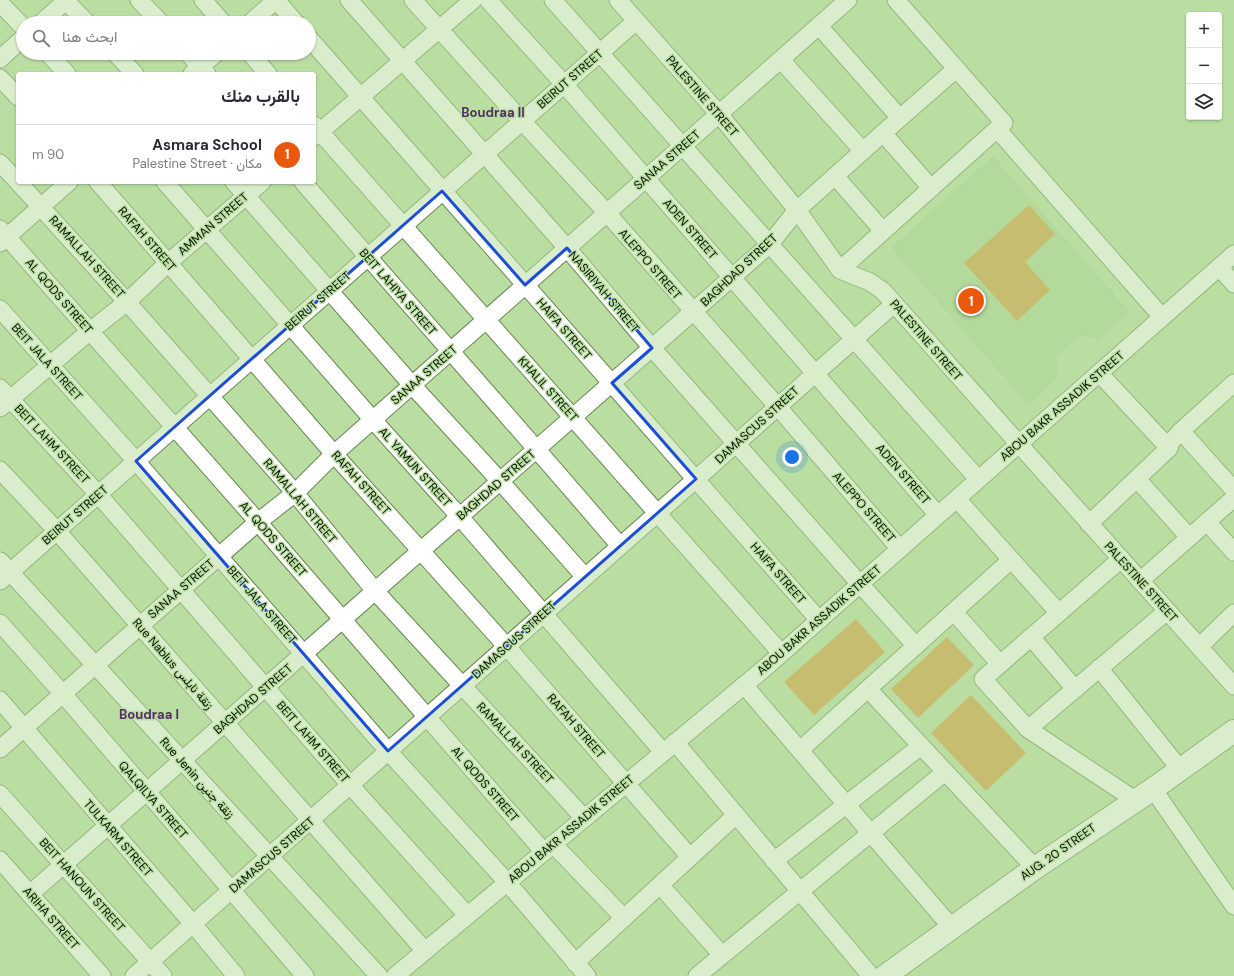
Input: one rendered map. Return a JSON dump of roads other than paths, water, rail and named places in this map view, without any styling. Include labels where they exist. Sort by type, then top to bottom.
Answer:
[{"type":"main road","name":"AUG. 20 STREET","points":[[885,976],[1035,868],[1234,731]]},
{"type":"street","points":[[48,16],[66,0],[81,16]]},
{"type":"street","points":[[139,0],[154,16]]},
{"type":"street","points":[[203,0],[217,16]]},
{"type":"street","points":[[258,16],[276,0],[290,16]]},
{"type":"street","name":"NASIRIYAH STREET","points":[[348,0],[485,154],[736,444],[916,646]]},
{"type":"street","name":"ALEPPO STREET","points":[[413,0],[607,214],[778,407],[900,549]]},
{"type":"street","points":[[316,132],[360,97],[473,0]]},
{"type":"street","name":"ADEN STREET","points":[[488,0],[564,84],[938,515]]},
{"type":"street","points":[[553,0],[978,480]]},
{"type":"street","name":"PALESTINE STREET","points":[[618,0],[719,114],[797,210],[840,270],[870,282],[883,292],[1234,686]]},
{"type":"street","name":"SANAA STREET","points":[[0,749],[258,522],[295,493],[334,454],[848,0]]},
{"type":"street","points":[[840,270],[997,130],[1004,122],[896,0]]},
{"type":"street","points":[[0,3],[16,19]]},
{"type":"street","name":"BEIRUT STREET","points":[[3,572],[57,531],[636,21]]},
{"type":"street","points":[[819,26],[900,118]]},
{"type":"street","points":[[0,59],[16,44]]},
{"type":"street","name":"HAIFA STREET","points":[[316,46],[442,192],[612,383],[819,620]]},
{"type":"street","points":[[54,60],[65,72]]},
{"type":"street","points":[[122,60],[133,72]]},
{"type":"street","points":[[192,60],[200,72],[210,60]]},
{"type":"street","points":[[256,60],[266,72]]},
{"type":"street","points":[[781,60],[863,150]]},
{"type":"street","name":"BAGHDAD STREET","points":[[30,894],[770,244],[797,210],[883,132],[956,69]]},
{"type":"street","points":[[0,78],[16,95]]},
{"type":"street","points":[[997,130],[1162,317]]},
{"type":"street","name":"KHALIL STREET","points":[[316,132],[403,226],[782,653]]},
{"type":"street","points":[[883,132],[931,188]]},
{"type":"street","name":"RAMALLAH STREET","points":[[0,163],[16,180]]},
{"type":"street","points":[[835,176],[883,231]]},
{"type":"street","name":"RAMALLAH STREET","points":[[20,184],[127,302],[295,493],[375,591],[584,818]]},
{"type":"street","points":[[2,236],[67,184]]},
{"type":"street","name":"RAFAH STREET","points":[[100,184],[334,454],[507,647],[690,857]]},
{"type":"street","name":"AL YAMUN STREET","points":[[168,184],[373,420],[460,517],[543,614],[669,747],[736,815],[871,976]]},
{"type":"street","points":[[236,184],[412,385],[500,481],[585,578]]},
{"type":"street","name":"AMMAN STREET","points":[[4,398],[49,366],[127,302],[168,263],[260,184]]},
{"type":"street","name":"BEIT LAHIYA STREET","points":[[305,184],[620,546]]},
{"type":"street","name":"AL QODS STREET","points":[[2,236],[90,331],[428,717],[548,848],[624,918]]},
{"type":"street","name":"ABOU BAKR ASSADIK STREET","points":[[394,976],[782,653],[1234,254]]},
{"type":"street","points":[[1219,267],[1234,284]]},
{"type":"street","name":"DAMASCUS STREET","points":[[134,976],[894,304]]},
{"type":"street","name":"BEIT JALA STREET","points":[[0,309],[49,366],[136,461],[388,751],[507,882],[587,976]]},
{"type":"street","points":[[1099,373],[1168,448]]},
{"type":"street","points":[[1089,524],[1137,480],[1168,448],[1171,442],[1181,431],[1234,383]]},
{"type":"street","name":"BEIT LAHM STREET","points":[[4,398],[98,494],[350,785],[467,915]]},
{"type":"street","points":[[1181,431],[1234,490]]},
{"type":"street","name":"Rue Nablus زنقة نابلس","points":[[0,470],[57,531],[425,951]]},
{"type":"street","points":[[1137,480],[1189,537]]},
{"type":"street","points":[[1140,581],[1234,498]]},
{"type":"street","points":[[957,499],[1059,613]]},
{"type":"street","points":[[1207,522],[1234,552]]},
{"type":"street","points":[[1120,559],[983,679],[1028,729],[1144,794],[1234,906]]},
{"type":"street","points":[[800,750],[1011,560]]},
{"type":"street","name":"Rue Jenin زنقة جنين","points":[[3,572],[95,665],[379,976]]},
{"type":"street","points":[[1028,729],[1167,611]]},
{"type":"street","points":[[954,612],[1000,664]]},
{"type":"street","points":[[1199,647],[1234,613]]},
{"type":"street","name":"QALQILYA STREET","points":[[0,624],[63,694],[306,976]]},
{"type":"street","points":[[1031,637],[1075,689]]},
{"type":"street","points":[[1099,668],[1180,769]]},
{"type":"street","points":[[744,685],[952,928]]},
{"type":"street","points":[[868,689],[1035,868]]},
{"type":"street","name":"TULKARM STREET","points":[[0,700],[236,976]]},
{"type":"street","points":[[774,861],[921,746]]},
{"type":"street","points":[[697,976],[945,772]]},
{"type":"street","name":"BEIT HANOUN STREET","points":[[0,794],[164,976]]},
{"type":"street","points":[[575,963],[736,815]]},
{"type":"street","name":"ARIHA STREET","points":[[0,860],[102,976]]},
{"type":"street","points":[[660,885],[722,955]]},
{"type":"place","name":"Asmara School","points":[[971,301]]},
{"type":"district","name":"Boudraa II","points":[[493,112]]},
{"type":"district","name":"Boudraa I","points":[[149,714]]}]
